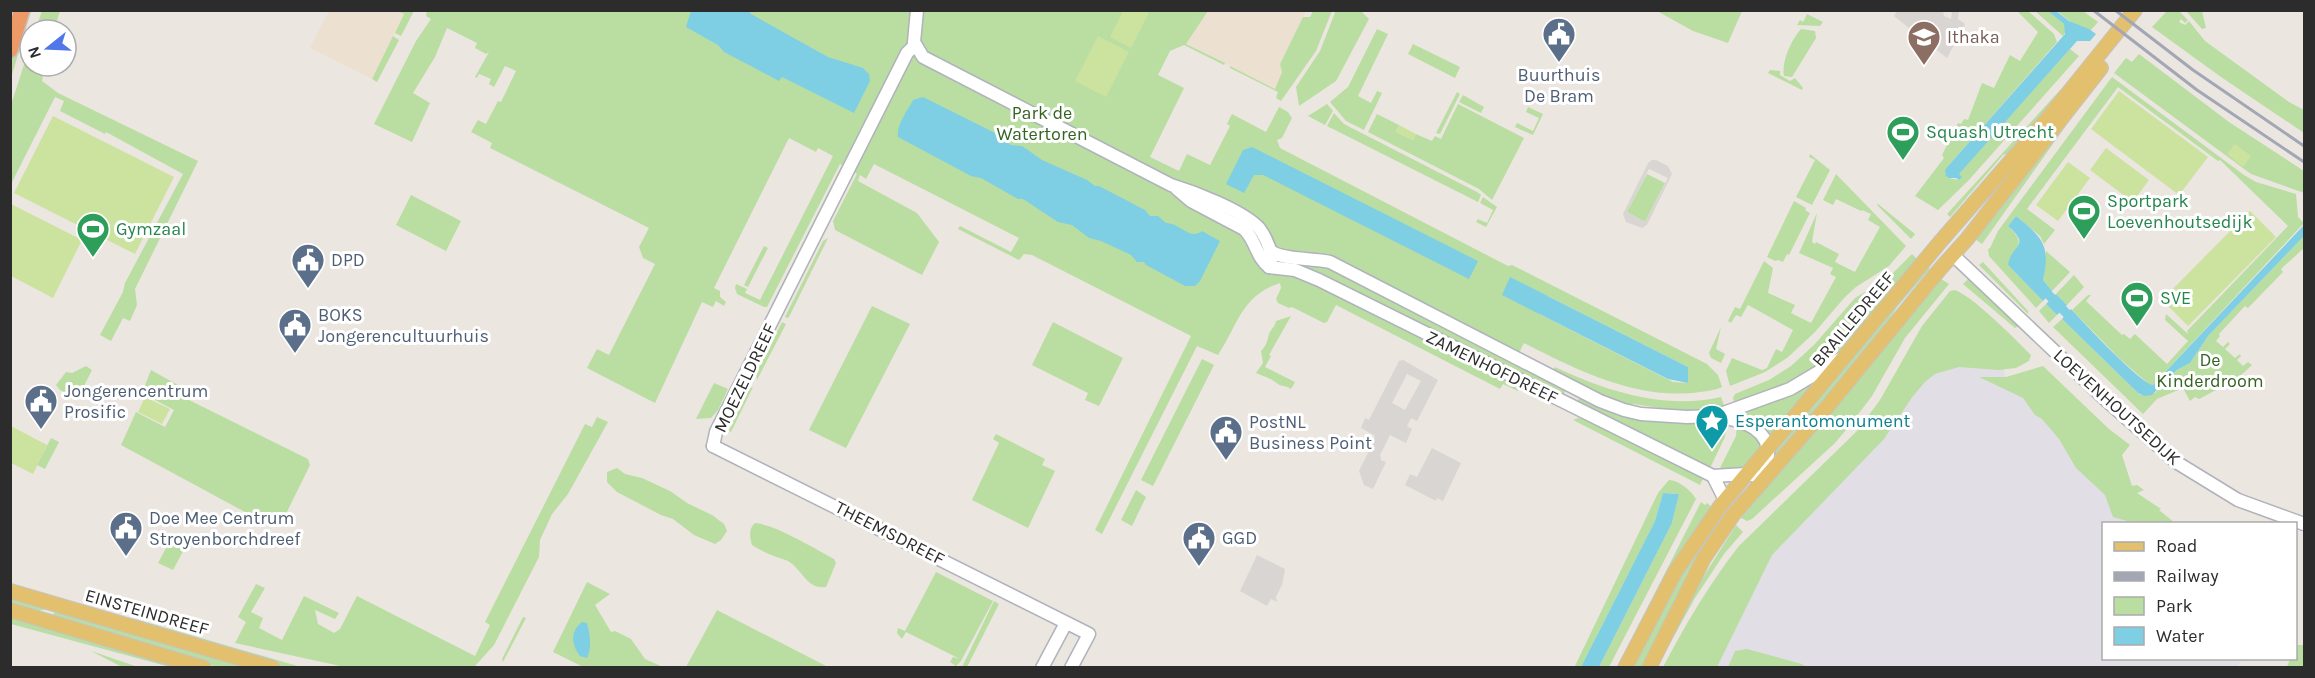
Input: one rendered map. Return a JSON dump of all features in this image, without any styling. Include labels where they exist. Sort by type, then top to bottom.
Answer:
[{"type":"highway","points":[[10,50],[22,10]]},
{"type":"main road","name":"BRAILLEDREEF","points":[[1625,668],[1675,572],[1725,500],[1940,242],[2048,118],[2135,10]]},
{"type":"main road","name":"BRAILLEDREEF","points":[[1649,668],[1704,558],[1733,514],[1827,407],[1953,255],[2144,10]]},
{"type":"main road","points":[[1940,242],[1953,255]]},
{"type":"main road","name":"EINSTEINDREEF","points":[[10,591],[273,668]]},
{"type":"main road","name":"EINSTEINDREEF","points":[[10,610],[204,668]]},
{"type":"street","points":[[917,10],[917,50],[1171,185],[1191,201],[1244,229],[1250,234],[1262,261],[1269,267],[1272,262],[1270,251],[1259,229],[1245,218],[1195,192],[1171,185]]},
{"type":"street","name":"MOEZELDREEF","points":[[714,446],[717,432],[872,121],[907,53],[917,50]]},
{"type":"street","name":"ZAMENHOFDREEF","points":[[1270,251],[1281,257],[1308,257],[1330,262],[1577,390],[1624,411],[1687,417],[1715,416],[1751,425],[1763,438],[1768,448]]},
{"type":"street","name":"LOEVENHOUTSEDIJK","points":[[1953,255],[2108,402],[2176,462],[2238,500],[2304,524]]},
{"type":"street","name":"ZAMENHOFDREEF","points":[[1269,267],[1295,270],[1319,280],[1713,476],[1746,474],[1765,477]]},
{"type":"street","name":"ZAMENHOFDREEF","points":[[1715,416],[1790,389],[1850,352]]},
{"type":"street","name":"THEEMSDREEF","points":[[714,446],[1066,623]]},
{"type":"street","points":[[1765,477],[1768,448]]},
{"type":"street","points":[[1713,476],[1725,500]]},
{"type":"street","points":[[1042,668],[1066,623],[1089,634],[1071,668]]},
{"type":"shaded area","points":[[329,11],[397,11],[404,14],[372,79],[310,48]]},
{"type":"shaded area","points":[[1208,11],[1306,11],[1280,64],[1282,72],[1275,89],[1186,44]]},
{"type":"shaded area","points":[[1897,11],[1943,11],[1944,16],[1951,19],[1952,11],[1959,11],[1958,19],[1965,24],[1947,58],[1894,16]]},
{"type":"shaded area","points":[[1656,160],[1668,166],[1672,174],[1647,225],[1642,228],[1626,222],[1623,214],[1648,163]],"holes":[[[1649,169],[1668,178],[1645,222],[1627,212]]]},
{"type":"shaded area","points":[[1944,346],[2004,366],[2005,377],[2018,379],[2140,505],[2173,522],[2102,522],[2102,660],[2241,660],[2238,668],[1688,668],[1739,562]]},
{"type":"shaded area","points":[[1403,360],[1438,380],[1417,421],[1411,418],[1407,426],[1412,429],[1406,443],[1390,435],[1380,455],[1381,460],[1386,462],[1373,489],[1364,485],[1359,471],[1375,436],[1361,428],[1365,418],[1369,420],[1399,361]],"holes":[[[1407,374],[1421,381],[1405,410],[1392,403]]]},
{"type":"shaded area","points":[[1432,448],[1461,463],[1443,501],[1437,498],[1436,501],[1405,485],[1410,474],[1417,477]]},
{"type":"shaded area","points":[[1257,555],[1285,569],[1282,585],[1276,597],[1277,602],[1271,599],[1267,606],[1240,591]]},
{"type":"green space","points":[[1336,10],[1361,11],[1369,19],[1336,81],[1299,106],[1296,87],[1320,51]]},
{"type":"green space","points":[[25,11],[31,11],[29,18],[23,18]]},
{"type":"green space","points":[[42,11],[60,11],[58,18],[39,18]]},
{"type":"green space","points":[[397,11],[414,11],[401,36],[395,33],[404,14]]},
{"type":"green space","name":"Park de Watertoren","points":[[427,11],[1208,11],[1186,44],[1225,63],[1224,65],[1184,45],[1170,51],[1158,75],[1184,88],[1150,157],[1179,171],[1187,154],[1210,165],[1230,126],[1227,124],[1232,114],[1266,132],[1279,107],[1288,112],[1292,118],[1282,138],[1277,140],[1280,148],[1508,266],[1512,265],[1707,364],[1718,375],[1722,387],[1715,390],[1677,394],[1631,388],[1587,373],[1524,343],[1515,361],[1563,386],[1564,396],[1509,373],[1505,380],[1519,388],[1518,391],[1503,384],[1500,389],[1336,305],[1327,322],[1324,323],[1292,307],[1278,303],[1276,299],[1281,288],[1280,283],[1267,289],[1249,304],[1218,355],[1197,346],[1102,534],[1095,530],[1191,336],[1032,255],[1024,254],[1019,260],[958,229],[960,226],[1011,252],[1019,238],[874,164],[866,179],[860,175],[858,181],[917,213],[939,242],[922,275],[835,230],[833,221],[857,174],[854,172],[773,307],[771,306],[842,165],[840,164],[767,307],[737,294],[736,284],[747,289],[745,293],[760,300],[833,156],[818,148],[816,152],[789,138],[714,288],[720,291],[720,297],[726,302],[724,306],[716,301],[713,307],[702,302],[655,403],[587,368],[597,349],[609,355],[655,264],[643,258],[639,247],[649,228],[490,148],[492,143],[471,132],[478,120],[486,124],[498,101],[501,102],[516,71],[505,66],[494,87],[489,84],[491,79],[479,74],[477,78],[475,77],[489,52],[486,54],[475,48],[477,43],[447,28],[435,57],[413,93],[430,103],[412,142],[374,124],[416,41],[431,19],[426,16]],"holes":[[[1548,296],[1688,367],[1688,383],[1673,382],[1539,314]]]},
{"type":"green space","points":[[1123,11],[1149,13],[1131,48],[1110,37]]},
{"type":"green space","points":[[1313,11],[1332,11],[1316,51],[1281,101],[1276,98],[1278,92],[1230,68],[1230,66],[1275,89],[1282,72],[1280,64],[1303,17],[1310,17]]},
{"type":"green space","points":[[1657,11],[1742,11],[1728,43],[1693,31]]},
{"type":"green space","points":[[2017,11],[2028,11],[2054,34],[2057,42],[1949,165],[1949,178],[1959,180],[1958,174],[2070,49],[2079,56],[1968,181],[1938,210],[1915,196],[1944,158],[1942,155],[1958,123],[1961,124],[1964,119],[1968,120],[1982,83],[1994,88],[2010,55],[2020,61],[2038,32]]},
{"type":"green space","points":[[2035,11],[2048,11],[2064,24],[2066,31],[2063,36]]},
{"type":"green space","points":[[2057,11],[2083,11],[2098,22],[2091,30],[2075,25]]},
{"type":"green space","points":[[2167,11],[2179,11],[2188,20],[2185,23],[2181,19],[2179,22],[2185,25],[2189,21],[2205,41],[2289,102],[2304,110],[2304,133],[2152,27]]},
{"type":"green space","points":[[2186,11],[2202,11],[2206,28],[2202,29]]},
{"type":"green space","points":[[1807,14],[1823,22],[1820,26],[1797,25],[1800,20],[1803,22]]},
{"type":"green space","points":[[1377,29],[1388,34],[1358,96],[1371,103],[1377,91],[1382,93],[1364,130],[1346,121],[1330,102],[1348,87]]},
{"type":"green space","points":[[1801,29],[1815,31],[1816,38],[1792,77],[1784,76],[1783,70],[1788,51]]},
{"type":"green space","points":[[18,36],[18,55],[11,78],[11,60]]},
{"type":"green space","points":[[393,36],[399,40],[377,82],[372,79]]},
{"type":"green space","points":[[1098,36],[1129,52],[1106,97],[1075,81]]},
{"type":"green space","points":[[1413,44],[1460,67],[1455,78],[1408,54]]},
{"type":"green space","points":[[2139,54],[2229,122],[2304,171],[2304,193],[2251,174],[2114,73],[2126,58],[2132,62]]},
{"type":"green space","points":[[1770,70],[1780,71],[1780,75],[1790,81],[1795,78],[1803,88],[1802,90],[1768,73]]},
{"type":"green space","points":[[2112,77],[2244,175],[2256,182],[2296,194],[2298,217],[2304,223],[2153,385],[2150,385],[2120,359],[2072,310],[2088,295],[2091,295],[2086,301],[2122,335],[2130,339],[2135,334],[2167,364],[2188,341],[2165,320],[2166,314],[2188,334],[2187,331],[2288,226],[2220,160],[2218,161],[2118,87],[2027,209],[2055,230],[2044,244],[2040,236],[2016,216],[2008,226],[2019,241],[2008,265],[2043,301],[2036,308],[1989,256],[1988,249],[1998,231]]},
{"type":"green space","points":[[20,78],[43,78],[42,81],[58,93],[198,161],[135,289],[137,305],[130,321],[123,318],[111,341],[100,335],[183,174],[106,132],[105,134],[60,111],[64,101],[55,97],[11,184],[11,105]]},
{"type":"green space","points":[[2060,90],[2063,92],[2009,153],[2003,155],[1950,217],[1947,214]]},
{"type":"green space","points":[[2119,91],[2208,157],[2179,195],[2091,129]]},
{"type":"green space","points":[[1457,92],[1460,94],[1440,134],[1436,133]]},
{"type":"green space","points":[[1463,95],[1484,107],[1481,113],[1459,102]]},
{"type":"green space","points":[[1327,104],[1333,111],[1325,125],[1308,116]]},
{"type":"green space","points":[[1458,104],[1524,138],[1492,200],[1479,189],[1368,132],[1377,114],[1399,125],[1396,132],[1413,140],[1416,134],[1432,141],[1435,136],[1441,139]]},
{"type":"green space","points":[[2078,105],[2080,106],[1982,244],[1975,239]]},
{"type":"green space","points":[[1528,107],[1543,114],[1533,135],[1515,127],[1517,123],[1533,131],[1539,118],[1526,112]]},
{"type":"green space","points":[[1334,113],[1344,124],[1477,192],[1481,195],[1478,202],[1327,126]]},
{"type":"green space","points":[[53,116],[174,177],[135,254],[14,193]]},
{"type":"green space","points":[[1399,125],[1416,134],[1413,140],[1396,132]]},
{"type":"green space","points":[[2235,144],[2251,156],[2243,167],[2227,154]]},
{"type":"green space","points":[[2106,148],[2149,180],[2133,202],[2090,170]]},
{"type":"green space","points":[[1810,154],[1830,170],[1812,205],[1796,197],[1815,160],[1809,157]]},
{"type":"green space","points":[[2068,162],[2090,178],[2058,221],[2036,205]]},
{"type":"green space","points":[[1647,174],[1665,183],[1645,222],[1627,212]]},
{"type":"green space","points":[[1836,174],[1906,246],[1889,266],[1856,287],[1845,297],[1814,333],[1787,358],[1765,372],[1730,386],[1726,371],[1732,358],[1762,370],[1767,368],[1776,349],[1782,352],[1793,330],[1748,305],[1741,317],[1736,315],[1731,323],[1728,321],[1735,307],[1740,309],[1764,261],[1773,268],[1768,293],[1795,305],[1791,313],[1811,323],[1836,277],[1830,274],[1833,268],[1799,253],[1817,213],[1812,242],[1839,254],[1835,262],[1855,272],[1880,227],[1868,220],[1871,214],[1836,199],[1833,205],[1823,200]]},
{"type":"green space","points":[[411,195],[461,221],[446,251],[396,225]]},
{"type":"green space","points":[[1483,197],[1497,207],[1486,227],[1476,222],[1478,219],[1487,223],[1493,210],[1480,203]]},
{"type":"green space","points":[[1794,201],[1810,213],[1789,255],[1787,254],[1783,262],[1775,261],[1767,257]]},
{"type":"green space","points":[[11,204],[82,240],[53,298],[11,276]]},
{"type":"green space","points":[[1877,205],[1915,234],[1911,239]]},
{"type":"green space","points":[[2250,211],[2276,237],[2188,326],[2162,300]]},
{"type":"green space","name":"De Kinderdroom","points":[[2304,236],[2304,248],[2281,269],[2283,272],[2248,308],[2245,306],[2219,334],[2216,341],[2223,347],[2228,342],[2230,344],[2225,349],[2235,358],[2240,354],[2237,360],[2243,366],[2248,362],[2252,365],[2237,379],[2199,399],[2195,397],[2190,401],[2183,388],[2157,399],[2143,414],[2053,327],[2062,319],[2140,395],[2155,393],[2177,370],[2190,363],[2208,336]]},
{"type":"green space","points":[[828,238],[789,317],[785,317],[823,241]]},
{"type":"green space","points":[[764,246],[768,248],[748,287],[744,285]]},
{"type":"green space","points":[[2046,251],[2070,272],[2052,291],[2043,280]]},
{"type":"green space","points":[[1912,254],[1919,261],[1866,325],[1836,355],[1803,378],[1735,405],[1733,398],[1735,394],[1769,380],[1791,366],[1814,345],[1855,298],[1887,279]]},
{"type":"green space","points":[[1983,262],[2028,311],[2028,314],[1979,265]]},
{"type":"green space","points":[[1928,267],[1930,269],[1898,306],[1873,343],[1770,465],[1771,454]]},
{"type":"green space","points":[[2074,275],[2084,287],[2067,305],[2056,294]]},
{"type":"green space","points":[[1941,279],[1949,284],[1905,338],[1872,396],[1835,443],[1752,519],[1747,521],[1741,518]]},
{"type":"green space","points":[[1968,279],[2019,326],[2015,328],[1963,284]]},
{"type":"green space","points":[[1955,290],[1973,301],[2005,329],[2031,355],[2029,361],[2016,368],[1999,370],[1959,367],[1935,374],[1925,382],[1884,439],[1772,555],[1717,667],[1663,667],[1698,605],[1739,546],[1857,431],[1880,400],[1922,326],[1950,291]]},
{"type":"green space","points":[[2046,304],[2057,315],[2049,323],[2039,311]]},
{"type":"green space","points":[[872,306],[910,324],[846,448],[809,430]]},
{"type":"green space","points":[[1291,316],[1269,355],[1271,356],[1265,367],[1295,382],[1291,389],[1256,373],[1263,363],[1261,351],[1276,321]]},
{"type":"green space","points":[[782,322],[786,324],[757,380],[756,373]]},
{"type":"green space","points":[[1053,322],[1123,358],[1099,406],[1085,400],[1088,393],[1032,365]]},
{"type":"green space","points":[[1721,327],[1716,349],[1725,354],[1721,363],[1711,358],[1709,353]]},
{"type":"green space","points":[[1202,359],[1214,365],[1153,486],[1141,480]]},
{"type":"green space","points":[[86,366],[92,370],[80,394],[73,390],[69,395],[56,385],[66,372],[72,373]]},
{"type":"green space","points":[[2043,366],[2109,429],[2130,445],[2122,455],[2132,486],[2137,485],[2144,490],[2137,493],[2161,509],[2159,510],[2174,522],[2130,522],[2113,517],[2105,495],[2076,468],[2059,439],[2042,419],[2035,415],[2023,398],[1979,377],[2006,377]]},
{"type":"green space","points":[[1555,367],[1594,384],[1657,400],[1700,400],[1721,397],[1725,408],[1678,411],[1634,404],[1617,404],[1553,370]]},
{"type":"green space","points":[[151,370],[185,389],[183,397],[308,459],[310,465],[281,524],[245,512],[121,445],[136,412],[165,427],[174,410],[142,393]]},
{"type":"green space","points":[[1815,380],[1816,383],[1768,439],[1737,417],[1736,412]]},
{"type":"green space","points":[[714,383],[728,389],[718,410],[711,418],[696,419]]},
{"type":"green space","points":[[753,387],[731,432],[729,431],[748,389]]},
{"type":"green space","points":[[145,397],[170,409],[162,424],[138,412]]},
{"type":"green space","points":[[1582,397],[1640,418],[1657,421],[1727,422],[1725,437],[1710,468],[1574,406],[1576,401]]},
{"type":"green space","points":[[597,417],[608,422],[568,494],[552,514],[540,540],[539,557],[494,645],[474,667],[345,667],[235,643],[246,622],[238,617],[256,584],[265,588],[251,612],[263,618],[259,628],[282,640],[304,596],[339,613],[335,619],[315,610],[318,624],[334,633],[340,629],[357,596],[475,656],[490,625],[485,622],[585,424],[592,427]]},
{"type":"green space","points":[[1578,418],[1588,420],[1704,477],[1700,485],[1573,420]]},
{"type":"green space","points":[[1737,425],[1755,435],[1761,447],[1741,471],[1719,470],[1736,436]]},
{"type":"green space","points":[[11,426],[47,445],[33,474],[11,463]]},
{"type":"green space","points":[[996,434],[1045,459],[1042,465],[1055,471],[1028,528],[972,500],[999,443],[993,439]]},
{"type":"green space","points":[[51,438],[59,442],[45,469],[37,465]]},
{"type":"green space","points":[[617,468],[625,474],[642,478],[670,491],[687,503],[712,515],[724,524],[727,531],[715,544],[694,535],[673,519],[617,492],[607,482],[607,472]]},
{"type":"green space","points":[[1669,480],[1684,486],[1696,499],[1609,667],[1599,667],[1672,523],[1679,494],[1663,493],[1655,521],[1581,667],[1574,668],[1658,493]]},
{"type":"green space","points":[[1136,490],[1146,497],[1132,526],[1121,520]]},
{"type":"green space","points":[[1701,502],[1713,508],[1620,667],[1617,668]]},
{"type":"green space","points":[[1721,514],[1724,516],[1686,576],[1679,597],[1643,667],[1632,668],[1677,580]]},
{"type":"green space","points":[[755,523],[784,532],[834,559],[836,563],[826,587],[814,585],[788,561],[752,545],[750,531]]},
{"type":"green space","points":[[1736,525],[1743,532],[1724,554],[1695,598],[1657,667],[1654,668],[1695,590]]},
{"type":"green space","points":[[174,533],[189,540],[173,570],[158,563]]},
{"type":"green space","points":[[936,572],[993,601],[961,661],[956,666],[950,662],[953,657],[960,659],[906,632],[902,639],[897,633],[898,628],[905,631]]},
{"type":"green space","points":[[587,582],[610,594],[595,605],[611,632],[615,631],[631,639],[645,659],[663,667],[583,667],[553,652]]},
{"type":"green space","points":[[10,598],[47,609],[38,611],[11,603]]},
{"type":"green space","points":[[994,601],[999,604],[967,667],[962,667]]},
{"type":"green space","points":[[717,610],[828,667],[686,667]]},
{"type":"green space","points":[[56,611],[252,667],[218,667],[49,619]]},
{"type":"green space","points":[[523,617],[526,618],[503,662],[502,659]]},
{"type":"green space","points":[[10,618],[185,667],[170,667],[11,624]]},
{"type":"green space","points":[[132,618],[301,667],[284,667],[158,631]]},
{"type":"green space","points":[[2297,645],[2304,645],[2304,667],[2287,667],[2290,660],[2297,660]]},
{"type":"green space","points":[[1747,649],[1806,667],[1728,667],[1735,651]]},
{"type":"green space","points":[[91,651],[138,667],[122,667]]},
{"type":"water","points":[[691,11],[749,11],[828,57],[863,68],[869,74],[870,81],[854,113],[782,77],[779,81],[724,52],[718,45],[686,27]]},
{"type":"water","points":[[2048,11],[2056,11],[2069,21],[2096,34],[2090,41],[2077,41],[1959,174],[1962,177],[1959,180],[1949,178],[1945,170],[1949,165],[2065,34],[2064,24]]},
{"type":"water","points":[[923,97],[999,135],[1011,145],[1022,146],[1042,160],[1145,210],[1150,216],[1158,216],[1166,223],[1189,233],[1197,234],[1202,231],[1220,241],[1200,281],[1195,286],[1185,286],[1144,262],[1137,262],[1131,255],[1089,238],[1072,225],[1058,222],[1023,199],[1018,199],[981,178],[971,176],[898,137],[901,123],[913,100]]},
{"type":"water","points":[[1252,147],[1478,261],[1469,279],[1263,175],[1254,175],[1244,193],[1226,184],[1243,150]]},
{"type":"water","points":[[2016,216],[2038,236],[2045,250],[2043,280],[2052,291],[2043,301],[2008,265],[2019,242],[2019,238],[2008,226]]},
{"type":"water","points":[[2304,225],[2304,236],[2208,336],[2190,363],[2177,370],[2152,395],[2144,396],[2138,393],[2062,319],[2071,309],[2125,364],[2153,385]]},
{"type":"water","points":[[1510,277],[1688,367],[1688,383],[1668,379],[1502,295]]},
{"type":"water","points":[[2056,294],[2067,305],[2057,315],[2046,304]]},
{"type":"water","points":[[1663,493],[1679,494],[1672,523],[1599,667],[1581,667],[1655,521]]},
{"type":"water","points":[[582,622],[587,623],[590,636],[590,650],[587,658],[580,656],[573,638],[575,629]]},
{"type":"waterway","points":[[2041,287],[2075,322]]},
{"type":"railway","points":[[2093,10],[2197,90],[2304,162]]},
{"type":"railway","points":[[2115,10],[2193,70],[2304,146]]},
{"type":"place","name":"Buurthuis De Bram","points":[[1559,63]]},
{"type":"place","name":"Ithaka","points":[[1924,66]]},
{"type":"place","name":"Squash Utrecht","points":[[1903,161]]},
{"type":"place","name":"Sportpark Loevenhoutsedijk","points":[[2084,240]]},
{"type":"place","name":"Gymzaal","points":[[93,258]]},
{"type":"place","name":"DPD","points":[[308,289]]},
{"type":"place","name":"SVE","points":[[2137,327]]},
{"type":"place","name":"BOKS Jongerencultuurhuis","points":[[295,354]]},
{"type":"place","name":"Jongerencentrum Prosific","points":[[41,430]]},
{"type":"place","name":"Esperantomonument","points":[[1712,450]]},
{"type":"place","name":"PostNL Business Point","points":[[1226,461]]},
{"type":"place","name":"Doe Mee Centrum Stroyenborchdreef","points":[[126,557]]},
{"type":"place","name":"GGD","points":[[1199,567]]}]
